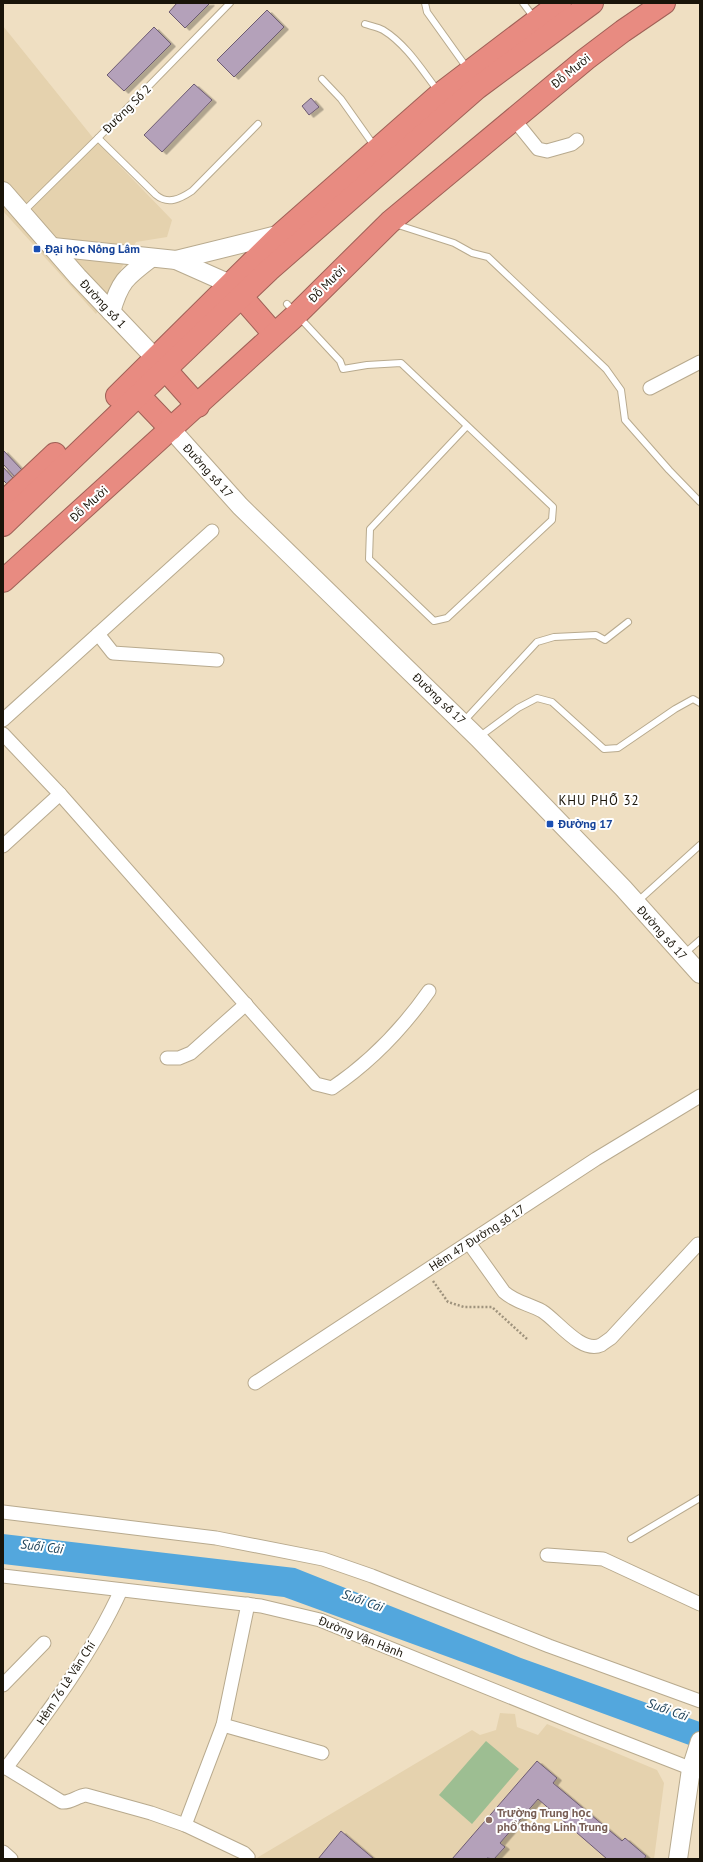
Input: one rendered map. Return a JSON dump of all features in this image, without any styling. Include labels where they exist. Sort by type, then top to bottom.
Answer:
[{"type":"highway","points":[[236,291],[281,234],[440,94],[560,3]]},
{"type":"highway","points":[[3,525],[134,390],[156,359],[236,291],[275,265],[477,88],[592,3]]},
{"type":"highway","name":"Đỗ Mười","points":[[292,309],[373,221],[506,105],[604,26],[638,3]]},
{"type":"highway","name":"Đỗ Mười","points":[[3,562],[166,424],[390,222],[513,118],[586,59],[664,3]]},
{"type":"highway","points":[[236,291],[270,329]]},
{"type":"highway","points":[[156,359],[193,400]]},
{"type":"highway","points":[[134,390],[166,424]]},
{"type":"highway","points":[[3,503],[134,390]]},
{"type":"highway","name":"Đỗ Mười","points":[[3,582],[166,424]]},
{"type":"street","points":[[513,118],[538,149],[547,151],[572,144],[577,140]]},
{"type":"street","name":"Đường số 1","points":[[3,191],[111,312],[156,359]]},
{"type":"street","points":[[53,247],[176,260],[281,234]]},
{"type":"street","points":[[111,312],[117,291],[128,275],[151,258]]},
{"type":"street","points":[[176,260],[236,291]]},
{"type":"street","points":[[134,390],[156,359]]},
{"type":"street","points":[[650,388],[700,362]]},
{"type":"street","name":"Đường số 17","points":[[166,424],[240,506],[463,722],[636,903],[682,956],[700,974]]},
{"type":"street","points":[[3,720],[212,531]]},
{"type":"street","points":[[98,634],[113,653],[217,660]]},
{"type":"street","points":[[4,736],[60,794],[316,1084],[332,1088],[355,1073],[415,1012],[429,991]]},
{"type":"street","points":[[3,846],[60,794]]},
{"type":"street","points":[[167,1058],[180,1058],[191,1052],[246,1004]]},
{"type":"street","name":"Hẻm 47 Đường số 17","points":[[255,1383],[596,1159],[700,1096]]},
{"type":"street","points":[[470,1243],[504,1292],[510,1298],[542,1312],[566,1332],[590,1346],[600,1346],[611,1338],[698,1244]]},
{"type":"street","points":[[3,1512],[216,1538],[323,1559],[366,1574],[549,1646],[700,1701]]},
{"type":"street","points":[[547,1555],[603,1559],[700,1604]]},
{"type":"street","name":"Đường Vận Hành","points":[[3,1576],[248,1604],[320,1620],[697,1759]]},
{"type":"street","name":"Hẻm 76 Lê Văn Chí","points":[[4,1767],[55,1702],[113,1608],[121,1590]]},
{"type":"street","points":[[185,1825],[223,1725],[248,1604]]},
{"type":"street","points":[[3,1685],[44,1643]]},
{"type":"street","points":[[223,1725],[322,1754]]},
{"type":"street","points":[[678,1859],[697,1759]]},
{"type":"street","points":[[4,1767],[62,1802],[67,1802],[86,1795],[151,1813],[185,1825],[244,1853],[248,1857],[247,1859]]},
{"type":"street","points":[[3,1852],[11,1859]]},
{"type":"lane","name":"Đường Số 2","points":[[22,213],[98,138],[230,3]]},
{"type":"lane","points":[[425,3],[427,12],[470,71]]},
{"type":"lane","points":[[523,3],[536,20]]},
{"type":"lane","points":[[365,24],[382,29],[393,38],[411,56],[440,94]]},
{"type":"lane","points":[[322,79],[341,99],[377,150]]},
{"type":"lane","points":[[98,138],[156,195],[169,201],[181,198],[192,191],[258,124]]},
{"type":"lane","points":[[390,222],[454,243],[472,253],[488,257],[606,369],[621,390],[625,420],[669,470],[700,502]]},
{"type":"lane","points":[[292,309],[340,361],[343,369],[367,365],[401,363],[553,507],[552,520],[447,618],[434,621],[369,559],[370,528],[467,426]]},
{"type":"lane","points":[[463,722],[537,642],[554,637],[596,635],[605,640],[628,622]]},
{"type":"lane","points":[[478,738],[518,708],[537,698],[552,702],[604,749],[618,748],[675,708],[693,699],[700,703]]},
{"type":"lane","points":[[636,903],[700,845]]},
{"type":"lane","points":[[682,956],[700,940]]},
{"type":"lane","points":[[631,1539],[700,1498]]},
{"type":"path","points":[[426,1271],[448,1302],[464,1307],[492,1307],[527,1339]]},
{"type":"shaded area","points":[[3,26],[94,139],[172,220],[167,237],[136,242],[96,314],[3,211]]},
{"type":"shaded area","name":"Trường Trung học phổ thông Linh Trung","points":[[500,1713],[515,1714],[517,1727],[538,1735],[547,1724],[657,1770],[664,1783],[654,1859],[255,1859],[472,1730],[480,1735],[496,1730]]},
{"type":"green space","points":[[486,1741],[519,1769],[472,1824],[439,1795]]},
{"type":"water","name":"Suối Cái","points":[[3,1534],[295,1568],[521,1658],[700,1722],[700,1749],[284,1597],[3,1564]]},
{"type":"building","points":[[177,3],[210,3],[185,28],[169,12]]},
{"type":"building","points":[[267,10],[284,27],[234,77],[217,60]]},
{"type":"building","points":[[154,27],[171,44],[124,91],[107,75]]},
{"type":"building","points":[[194,84],[212,100],[162,152],[144,135]]},
{"type":"building","points":[[311,98],[319,107],[309,115],[302,106]]},
{"type":"building","points":[[3,450],[24,472],[17,479],[3,464]]},
{"type":"building","points":[[3,467],[14,479],[7,484],[3,480]]},
{"type":"building","points":[[537,1761],[557,1778],[553,1783],[622,1841],[625,1838],[646,1856],[644,1859],[607,1859],[538,1799],[500,1843],[505,1847],[494,1859],[452,1859]]},
{"type":"building","points":[[341,1831],[374,1859],[318,1859]]},
{"type":"place","name":"Đại học Nông Lâm","points":[[37,249]]},
{"type":"place","name":"Đường 17","points":[[550,824]]},
{"type":"place","name":"Trường Trung học phổ thông Linh Trung","points":[[489,1820]]},
{"type":"district","name":"KHU PHỐ 32","points":[[599,800]]}]
